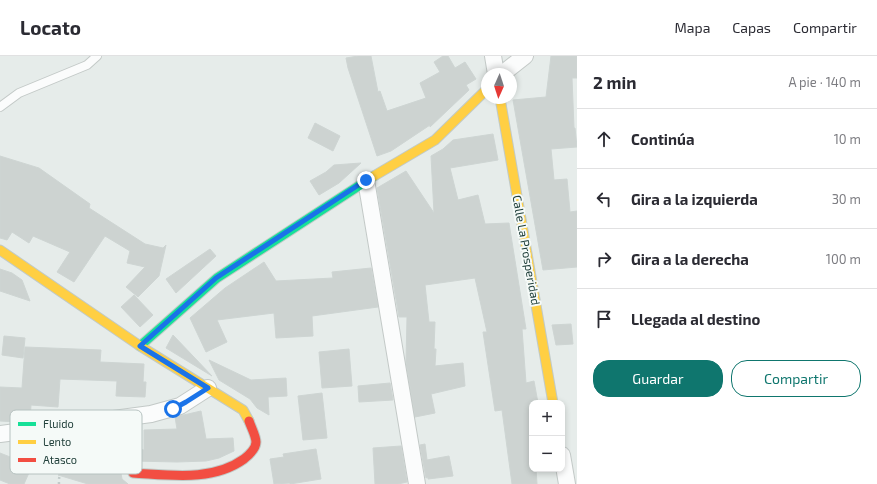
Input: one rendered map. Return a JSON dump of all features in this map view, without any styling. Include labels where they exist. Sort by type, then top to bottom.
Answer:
[{"type":"street","points":[[494,56],[495,68]]},
{"type":"street","points":[[510,68],[525,56]]},
{"type":"street","points":[[140,346],[216,278],[366,180],[435,140],[481,95]]},
{"type":"street","name":"Calle La Prosperidad","points":[[501,104],[552,400]]},
{"type":"street","points":[[366,180],[417,484]]},
{"type":"street","points":[[0,250],[140,346],[243,410],[249,419],[256,441],[249,456],[231,468],[207,474],[142,473]]},
{"type":"street","points":[[142,415],[173,409],[208,388]]},
{"type":"street","points":[[0,434],[10,433]]},
{"type":"street","points":[[565,472],[567,484]]},
{"type":"lane","points":[[0,107],[18,93],[87,65],[96,56]]},
{"type":"path","points":[[60,484],[59,480],[61,474]]},
{"type":"building","points":[[371,56],[378,92],[380,91],[387,111],[426,98],[420,83],[440,72],[434,62],[443,56],[448,56],[455,68],[465,62],[476,79],[466,85],[469,90],[430,127],[430,125],[391,151],[377,156],[346,58]]},
{"type":"building","points":[[551,56],[577,56],[577,78],[572,78],[574,128],[577,147],[551,149],[554,180],[567,179],[570,212],[577,211],[577,267],[543,270],[514,104],[517,104],[517,100],[546,97]]},
{"type":"building","points":[[315,123],[340,136],[333,151],[308,138]]},
{"type":"building","points":[[493,134],[498,160],[450,168],[458,200],[478,195],[485,224],[509,223],[526,329],[522,329],[526,383],[534,381],[537,400],[529,400],[529,472],[536,472],[537,484],[512,484],[502,410],[495,411],[483,332],[487,332],[475,278],[425,285],[429,322],[435,322],[435,366],[463,363],[465,386],[431,394],[435,413],[415,417],[406,362],[407,317],[399,317],[377,188],[406,171],[434,213],[431,156],[443,149],[453,140]]},
{"type":"building","points":[[0,156],[39,168],[90,204],[89,208],[145,244],[163,248],[166,245],[159,276],[138,297],[126,287],[145,267],[127,263],[130,251],[105,236],[74,282],[57,272],[70,252],[33,236],[29,243],[12,232],[7,240],[0,238]]},
{"type":"building","points":[[361,163],[339,183],[319,195],[310,181],[326,172],[334,165]]},
{"type":"building","points":[[210,249],[216,256],[176,293],[166,279]]},
{"type":"building","points":[[264,262],[276,281],[333,278],[332,272],[371,268],[378,307],[312,316],[313,336],[276,338],[274,313],[217,320],[227,342],[206,352],[190,318],[225,288]]},
{"type":"building","points":[[0,269],[12,273],[22,280],[30,301],[0,291]]},
{"type":"building","points":[[134,295],[153,315],[140,327],[121,307]]},
{"type":"building","points":[[571,324],[573,344],[556,345],[552,325]]},
{"type":"building","points":[[173,335],[212,376],[166,348]]},
{"type":"building","points":[[4,336],[25,338],[23,358],[2,355]]},
{"type":"building","points":[[25,347],[101,350],[100,362],[144,364],[143,382],[146,382],[145,397],[116,396],[117,381],[60,379],[58,407],[31,405],[31,410],[10,410],[10,422],[0,421],[0,387],[22,388]]},
{"type":"building","points":[[349,349],[352,386],[322,388],[319,352]]},
{"type":"building","points":[[209,360],[251,380],[286,378],[287,396],[268,397],[269,415],[257,408],[250,399],[219,380]]},
{"type":"building","points":[[390,383],[393,400],[359,402],[358,386]]},
{"type":"building","points":[[322,393],[327,438],[303,440],[298,396]]},
{"type":"building","points":[[201,411],[206,439],[233,438],[234,451],[219,458],[206,461],[142,461],[142,450],[144,450],[144,430],[177,429],[175,417]]},
{"type":"building","points":[[425,444],[427,460],[449,456],[453,476],[426,478],[420,445]]},
{"type":"building","points":[[401,446],[407,482],[398,484],[375,484],[373,448]]},
{"type":"building","points":[[316,449],[321,479],[290,484],[274,484],[270,459],[284,457],[283,454]]},
{"type":"building","points":[[0,453],[10,457],[10,474],[28,474],[24,484],[10,484],[0,480]]},
{"type":"building","points":[[121,474],[122,479],[128,484],[88,484],[58,475]]},
{"type":"traffic: fast","points":[[140,346],[217,278],[374,176]]},
{"type":"traffic: slow","points":[[374,176],[435,140],[481,95]]},
{"type":"traffic: slow","points":[[501,104],[552,400]]},
{"type":"traffic: slow","points":[[0,250],[140,346],[243,410],[249,421]]},
{"type":"traffic: jam","points":[[142,474],[176,476],[205,474],[232,466],[244,459],[252,452],[256,445],[256,440],[249,421]]},
{"type":"route","points":[[173,409],[208,388],[140,346],[216,278],[366,180]]}]
